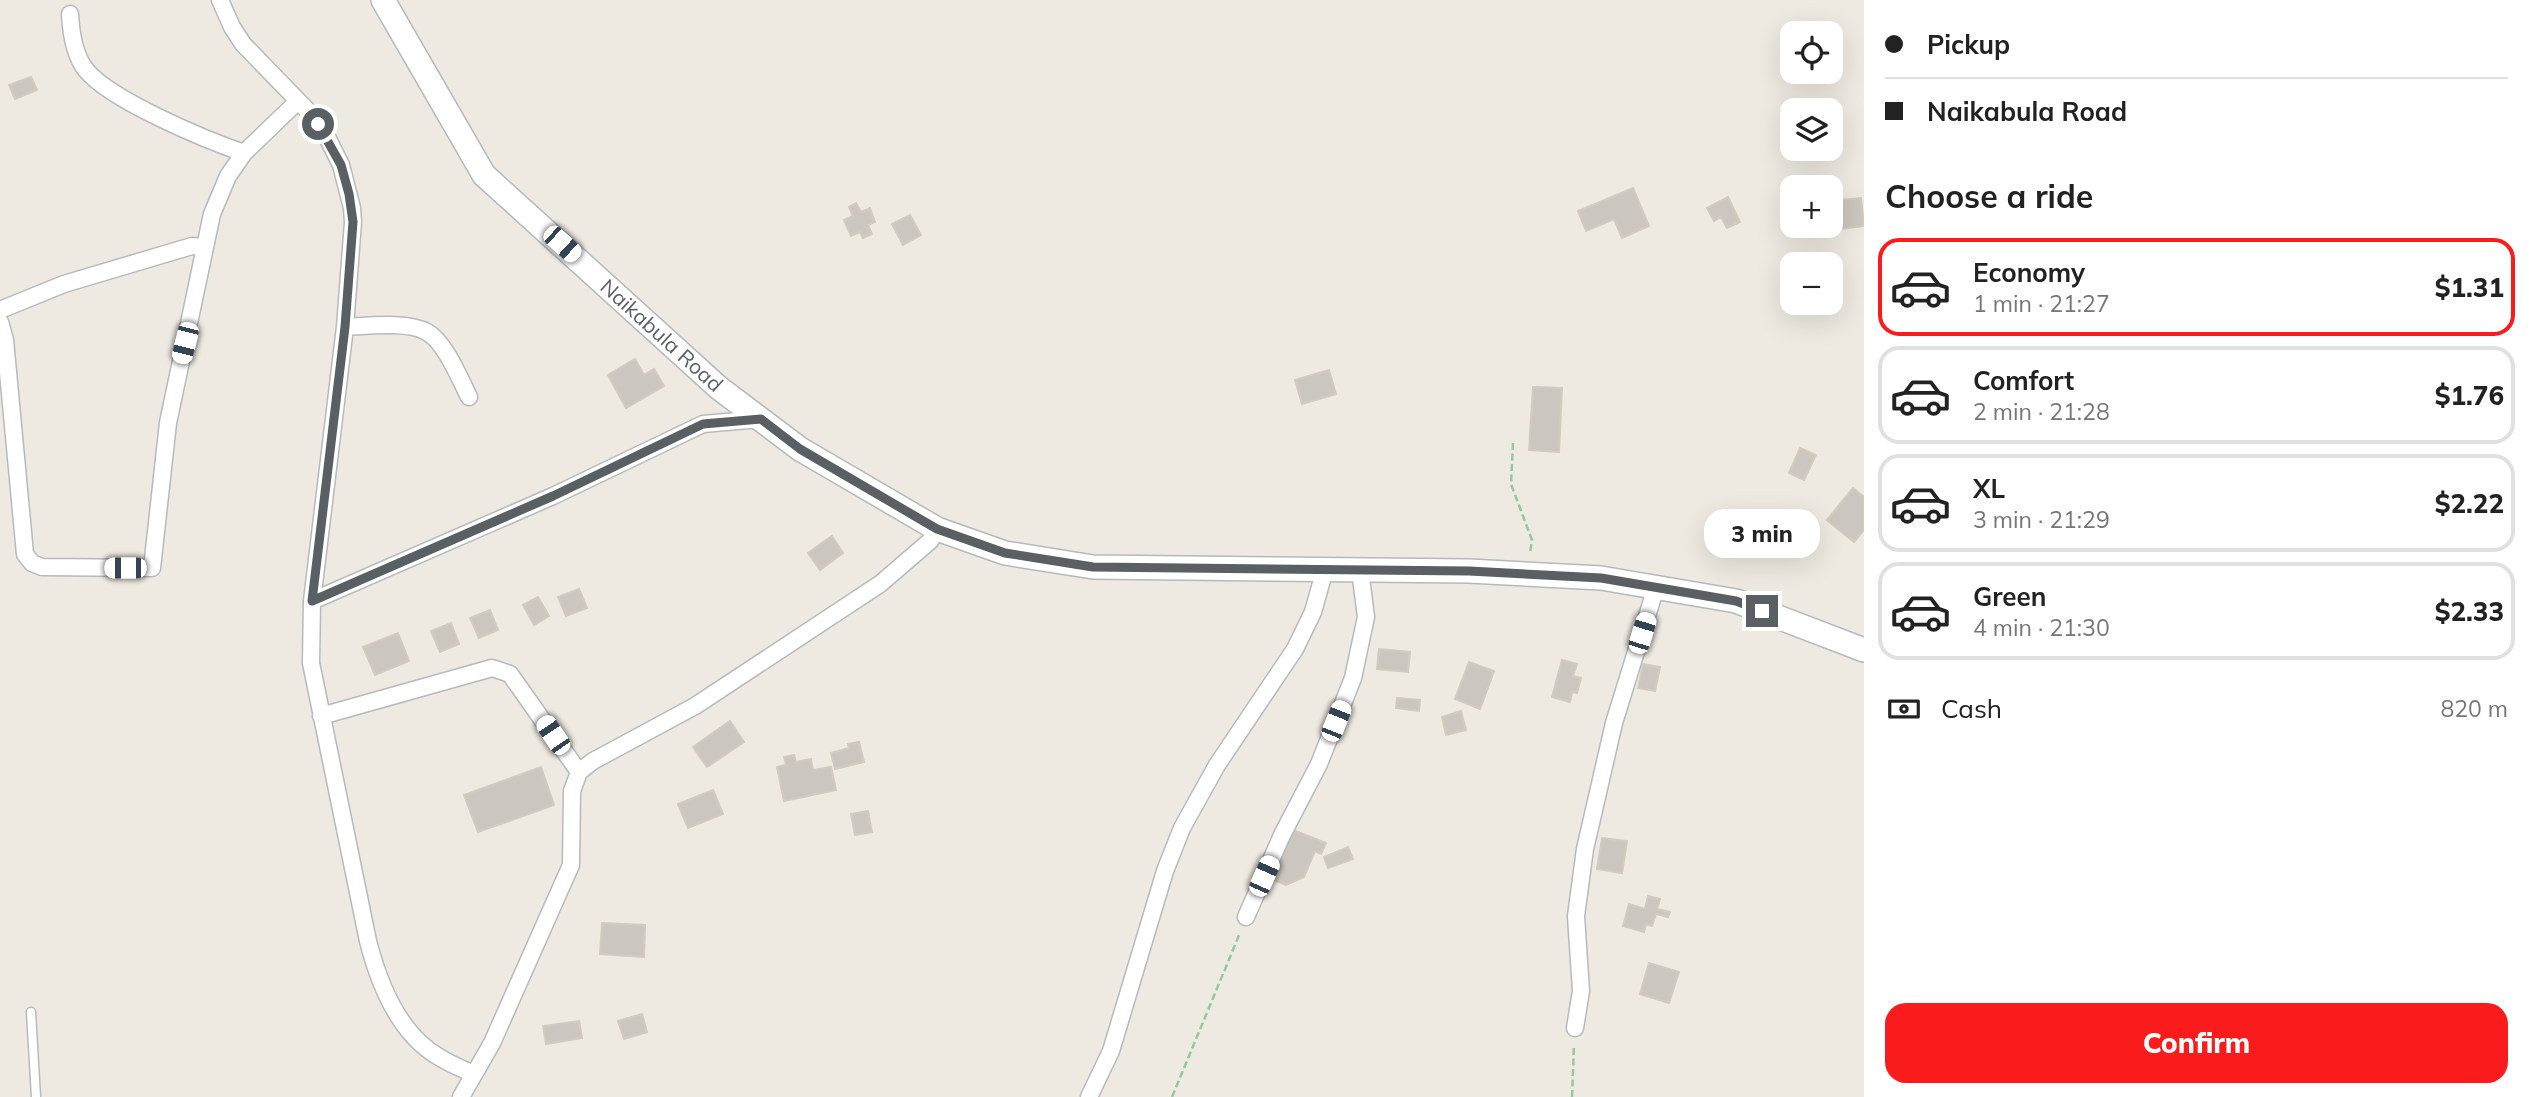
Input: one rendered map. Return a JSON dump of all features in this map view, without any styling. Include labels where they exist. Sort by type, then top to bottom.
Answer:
[{"type":"street","points":[[220,0],[243,44],[318,124],[341,165],[349,194],[353,222],[345,327],[312,601],[311,663],[368,941],[381,981],[393,1006],[418,1041],[437,1056],[474,1074]]},
{"type":"street","name":"Naikabula Road","points":[[383,0],[485,175],[719,388],[800,449],[937,529],[1005,553],[1093,567],[1469,571],[1601,578],[1736,601],[1864,650]]},
{"type":"street","points":[[69,14],[71,34],[79,60],[104,87],[213,142],[244,153]]},
{"type":"street","points":[[0,322],[5,340],[23,547],[28,559],[42,567],[152,568],[168,423],[212,214],[222,189],[244,153],[298,101]]},
{"type":"street","points":[[0,310],[64,284],[192,246],[204,247]]},
{"type":"street","points":[[345,327],[393,326],[426,331],[439,342],[469,397]]},
{"type":"street","points":[[312,601],[553,496],[703,424],[761,419]]},
{"type":"street","points":[[461,1097],[492,1042],[571,865],[572,792],[579,772],[593,761],[695,706],[880,584],[930,541],[937,529]]},
{"type":"street","points":[[1089,1097],[1111,1051],[1165,871],[1182,828],[1204,786],[1296,649],[1312,612],[1325,569]]},
{"type":"street","points":[[1246,917],[1282,835],[1319,764],[1353,678],[1366,617],[1360,570]]},
{"type":"street","points":[[1575,1028],[1581,991],[1576,916],[1585,849],[1614,723],[1656,587]]},
{"type":"street","points":[[321,716],[492,668],[510,674],[516,681],[579,772]]},
{"type":"lane","points":[[32,1012],[36,1097]]},
{"type":"path","points":[[1513,443],[1511,484],[1532,540],[1528,574]]},
{"type":"path","points":[[1172,1097],[1246,917]]},
{"type":"path","points":[[1572,1097],[1575,1028]]},
{"type":"building","points":[[31,77],[37,90],[15,99],[9,85]]},
{"type":"building","points":[[1633,188],[1649,226],[1622,238],[1614,219],[1586,231],[1578,211]]},
{"type":"building","points":[[1728,197],[1740,222],[1727,228],[1721,217],[1714,221],[1707,208]]},
{"type":"building","points":[[1861,198],[1864,226],[1843,229],[1843,200]]},
{"type":"building","points":[[856,203],[861,212],[870,208],[875,222],[868,225],[872,234],[863,238],[860,232],[851,236],[844,220],[853,216],[849,207]]},
{"type":"building","points":[[910,215],[921,235],[903,245],[892,224]]},
{"type":"building","points":[[635,359],[644,375],[654,369],[664,386],[626,408],[608,375]]},
{"type":"building","points":[[1329,370],[1336,394],[1302,404],[1295,380]]},
{"type":"building","points":[[1533,387],[1562,388],[1559,452],[1529,450]]},
{"type":"building","points":[[1800,448],[1816,455],[1804,480],[1789,473]]},
{"type":"building","points":[[1853,488],[1864,497],[1864,530],[1854,542],[1827,520]]},
{"type":"building","points":[[832,536],[843,553],[820,570],[808,553]]},
{"type":"building","points":[[579,589],[587,608],[566,616],[558,597]]},
{"type":"building","points":[[538,597],[549,616],[534,625],[523,605]]},
{"type":"building","points":[[490,610],[498,630],[479,638],[470,618]]},
{"type":"building","points":[[451,623],[459,644],[440,652],[431,631]]},
{"type":"building","points":[[398,633],[409,661],[375,675],[363,647]]},
{"type":"building","points":[[1379,649],[1410,652],[1408,672],[1377,669]]},
{"type":"building","points":[[1562,660],[1577,664],[1573,676],[1581,678],[1577,693],[1572,692],[1570,702],[1552,697]]},
{"type":"building","points":[[1469,662],[1494,671],[1480,709],[1455,699]]},
{"type":"building","points":[[1643,664],[1660,667],[1655,691],[1638,688]]},
{"type":"building","points":[[1397,698],[1420,700],[1419,711],[1396,708]]},
{"type":"building","points":[[1461,711],[1466,730],[1446,735],[1442,717]]},
{"type":"building","points":[[730,721],[744,742],[707,767],[693,747]]},
{"type":"building","points":[[859,742],[864,762],[835,769],[831,753],[849,748],[848,744]]},
{"type":"building","points":[[794,755],[796,762],[811,759],[813,770],[831,767],[836,790],[784,801],[777,767],[786,765],[784,757]]},
{"type":"building","points":[[541,767],[554,805],[478,832],[464,795]]},
{"type":"building","points":[[713,790],[723,814],[688,828],[678,804]]},
{"type":"building","points":[[868,811],[872,832],[855,835],[851,814]]},
{"type":"building","points":[[1288,828],[1326,843],[1321,854],[1315,851],[1304,877],[1286,885],[1268,878]]},
{"type":"building","points":[[1602,838],[1627,841],[1622,873],[1597,869]]},
{"type":"building","points":[[1348,847],[1353,859],[1328,868],[1324,857]]},
{"type":"building","points":[[1648,896],[1660,899],[1657,909],[1670,912],[1668,917],[1656,914],[1652,926],[1646,924],[1644,932],[1623,926],[1629,904],[1645,909]]},
{"type":"building","points":[[602,923],[645,925],[644,957],[600,954]]},
{"type":"building","points":[[1649,963],[1679,972],[1669,1003],[1640,994]]},
{"type":"building","points":[[642,1014],[647,1032],[624,1039],[618,1021]]},
{"type":"building","points":[[579,1021],[582,1038],[546,1044],[543,1026]]},
{"type":"route","points":[[318,124],[335,150],[341,165],[353,222],[345,327],[312,601],[553,496],[703,424],[761,419],[800,449],[937,529],[1005,553],[1093,567],[1469,571],[1601,578],[1736,601],[1762,611]]}]
